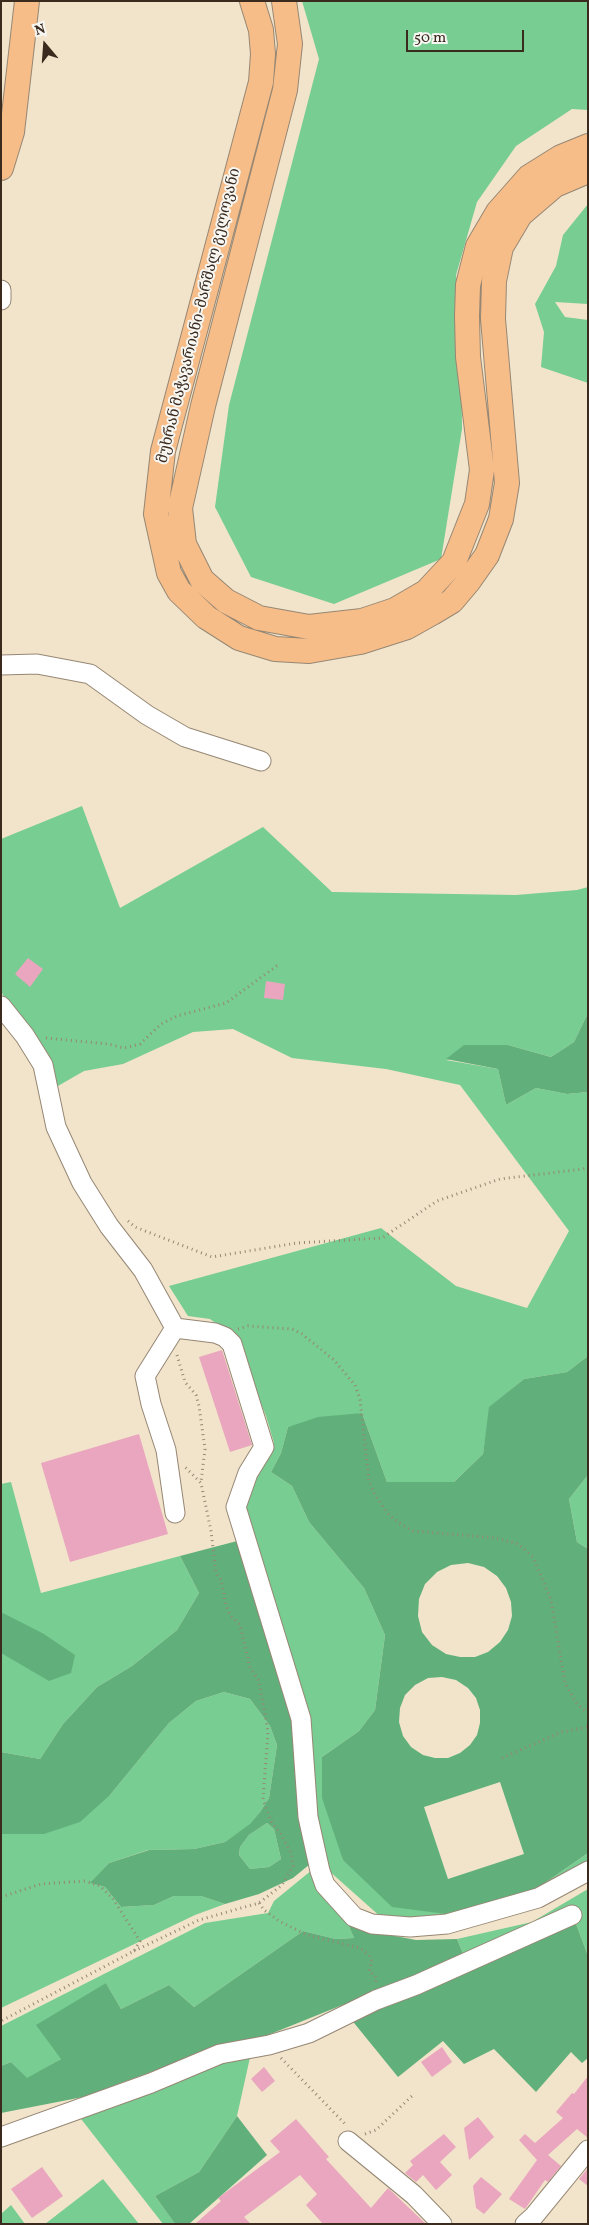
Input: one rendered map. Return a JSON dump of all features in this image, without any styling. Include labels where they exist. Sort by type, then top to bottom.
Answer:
[{"type":"main road","points":[[1,114],[12,1]]},
{"type":"main road","points":[[1,168],[12,132],[27,1]]},
{"type":"main road","name":"მუხრან მაჭავარიანი-მარშალ გელოვანი","points":[[252,1],[261,30],[263,54],[261,82],[163,451],[156,514],[162,549],[169,573],[179,591],[206,617],[239,638],[275,649],[309,651],[360,642],[407,627],[432,614],[452,600],[468,582],[487,555],[501,519],[507,484],[493,319],[494,281],[501,247],[520,215],[555,185],[588,171]]},
{"type":"main road","name":"მუხრან მაჭავარიანი-მარშალ გელოვანი","points":[[284,1],[290,44],[285,90],[203,406],[180,508],[184,544],[202,580],[226,601],[259,618],[309,627],[362,620],[395,610],[426,592],[454,562],[477,504],[482,470],[468,357],[467,316],[468,285],[478,246],[498,212],[528,177],[562,157],[588,146]]},
{"type":"street","points":[[1,290],[1,300]]},
{"type":"street","points":[[1,665],[36,664],[90,674],[147,715],[185,737],[261,761]]},
{"type":"street","points":[[1,1006],[25,1036],[43,1065],[56,1127],[82,1183],[109,1226],[143,1270],[173,1332]]},
{"type":"street","points":[[173,1332],[214,1333],[226,1337],[232,1344],[264,1447],[248,1473],[236,1507],[301,1719],[308,1817],[325,1885],[354,1917],[372,1924],[410,1927],[447,1924],[538,1898],[588,1870]]},
{"type":"street","points":[[173,1332],[145,1376],[151,1404],[166,1450],[175,1513]]},
{"type":"street","points":[[1,2136],[151,2083],[220,2054],[269,2045],[309,2033],[376,2000],[572,1915]]},
{"type":"street","points":[[348,2141],[414,2195],[442,2224]]},
{"type":"street","points":[[525,2224],[534,2216],[588,2150]]},
{"type":"path","points":[[25,1036],[108,1044],[124,1048],[140,1044],[161,1024],[178,1016],[226,1003],[278,965]]},
{"type":"path","points":[[127,1220],[135,1227],[212,1257],[297,1244],[382,1238],[437,1201],[500,1179],[588,1167]]},
{"type":"path","points":[[226,1337],[237,1329],[248,1326],[292,1330],[302,1334],[334,1360],[355,1385],[360,1399],[369,1482],[384,1508],[399,1523],[413,1531],[496,1538],[518,1544],[533,1557],[551,1600],[565,1683],[577,1704],[588,1713]]},
{"type":"path","points":[[1,2021],[134,1951],[199,1920],[259,1903],[282,1885],[293,1866],[291,1853],[281,1834],[271,1821],[263,1799],[268,1732],[259,1681],[250,1668],[240,1625],[230,1615],[221,1580],[216,1573],[211,1531],[201,1483],[205,1449],[198,1406],[196,1395],[185,1382],[173,1332]]},
{"type":"path","points":[[166,1450],[201,1483]]},
{"type":"path","points":[[502,1758],[562,1732],[588,1727]]},
{"type":"path","points":[[1,1897],[41,1884],[85,1881],[100,1886],[113,1899],[140,1941],[134,1951]]},
{"type":"path","points":[[259,1903],[279,1921],[307,1935],[360,1948],[369,1955],[372,1961],[369,1971],[377,1978],[374,1989],[376,2000]]},
{"type":"path","points":[[269,2045],[351,2130],[348,2141]]},
{"type":"path","points":[[348,2141],[376,2130],[412,2095]]},
{"type":"green space","points":[[302,1],[588,1],[588,110],[572,109],[516,146],[477,202],[456,275],[461,337],[462,429],[441,559],[334,604],[251,577],[215,507],[229,405],[319,59]]},
{"type":"green space","points":[[588,204],[588,304],[555,302],[565,317],[588,320],[588,383],[541,367],[544,332],[535,304],[556,266],[563,235]]},
{"type":"green space","points":[[82,806],[120,908],[263,827],[332,892],[516,895],[577,890],[588,887],[588,1013],[574,1042],[551,1057],[508,1045],[446,1060],[498,1069],[506,1105],[536,1088],[567,1094],[588,1092],[588,1356],[567,1372],[524,1379],[490,1407],[483,1454],[454,1482],[387,1482],[362,1413],[288,1427],[281,1453],[271,1472],[292,1486],[309,1522],[364,1588],[385,1635],[375,1710],[359,1731],[322,1757],[343,1860],[526,1896],[588,1853],[588,1872],[448,1930],[382,1918],[328,1870],[236,1488],[274,1443],[266,1416],[233,1336],[210,1319],[188,1316],[169,1286],[381,1228],[456,1286],[527,1308],[569,1231],[460,1085],[386,1069],[292,1058],[233,1029],[193,1032],[123,1064],[84,1071],[51,1090],[1,991],[1,839]]},
{"type":"green space","points":[[588,1013],[588,1092],[567,1094],[536,1088],[506,1105],[498,1069],[446,1059],[464,1045],[508,1045],[551,1057],[574,1042]]},
{"type":"green space","points":[[588,1356],[588,1475],[569,1499],[577,1542],[588,1549],[588,1853],[526,1896],[462,1916],[392,1907],[343,1860],[322,1798],[322,1757],[359,1731],[375,1710],[385,1635],[364,1588],[309,1522],[292,1486],[271,1472],[281,1453],[288,1427],[318,1417],[362,1413],[387,1482],[454,1482],[483,1454],[489,1407],[524,1379],[567,1372]],"holes":[[[468,1563],[484,1567],[497,1576],[506,1588],[511,1602],[512,1616],[508,1630],[500,1642],[488,1652],[475,1657],[460,1657],[446,1654],[432,1645],[422,1632],[418,1616],[419,1599],[425,1584],[437,1572],[451,1565]],[[442,1677],[456,1680],[468,1688],[476,1698],[480,1710],[480,1723],[477,1735],[470,1745],[460,1753],[448,1758],[435,1758],[423,1755],[411,1747],[403,1736],[399,1722],[400,1708],[405,1695],[415,1685],[428,1678]],[[500,1782],[524,1854],[448,1879],[424,1807]]]},
{"type":"green space","points":[[588,1475],[588,1549],[577,1542],[569,1499]]},
{"type":"green space","points":[[11,1482],[41,1593],[180,1556],[199,1593],[177,1630],[132,1666],[97,1687],[63,1724],[40,1759],[1,1752],[1,1653],[14,1659],[16,1621],[1,1612],[1,1484]]},
{"type":"green space","points":[[241,1540],[294,1721],[310,1864],[293,1878],[259,1894],[225,1904],[201,1896],[174,1896],[154,1905],[121,1907],[105,1887],[90,1883],[109,1863],[149,1850],[194,1849],[225,1842],[250,1824],[269,1798],[277,1745],[270,1726],[250,1699],[224,1692],[196,1701],[169,1723],[110,1795],[80,1822],[44,1834],[1,1834],[1,1752],[40,1759],[63,1724],[97,1687],[132,1666],[177,1630],[199,1593],[180,1556]],"holes":[[[267,1823],[274,1829],[281,1859],[269,1867],[250,1869],[239,1855],[240,1847],[249,1835]]]},
{"type":"green space","points":[[1,1612],[44,1634],[75,1655],[71,1673],[49,1681],[1,1653]]},
{"type":"green space","points":[[224,1692],[250,1699],[270,1726],[277,1745],[269,1798],[260,1812],[250,1825],[225,1842],[194,1849],[148,1850],[109,1863],[91,1883],[105,1887],[121,1907],[154,1905],[174,1896],[201,1896],[225,1904],[195,1915],[1,2008],[1,1834],[110,1795],[169,1723],[196,1701]]},
{"type":"green space","points":[[267,1823],[274,1829],[281,1859],[269,1867],[250,1869],[239,1855],[240,1847],[249,1835]]},
{"type":"green space","points":[[312,1870],[347,1922],[354,1938],[336,1939],[303,1931],[194,2007],[169,1985],[121,2009],[106,1983],[61,2059],[27,2079],[11,2062],[1,2066],[1,2026],[205,1923],[268,1913],[274,1901]]},
{"type":"green space","points":[[588,1889],[588,1956],[575,1921],[464,1956],[457,1939],[532,1922]]},
{"type":"green space","points":[[575,1921],[588,1956],[588,2058],[582,2063],[571,2052],[536,2092],[494,2049],[464,2064],[443,2041],[398,2077],[350,2018]]},
{"type":"green space","points":[[347,1922],[369,1931],[416,1940],[457,1939],[464,1956],[268,2035],[227,2044],[83,2097],[1,2113],[1,2066],[11,2062],[27,2078],[61,2059],[36,2025],[106,1983],[121,2009],[169,1985],[194,2007],[303,1931],[336,1939],[354,1938]]},
{"type":"green space","points":[[251,2053],[237,2116],[199,2172],[155,2196],[175,2224],[163,2224],[78,2115],[197,2067]]},
{"type":"green space","points":[[237,2116],[267,2155],[189,2224],[175,2224],[155,2196],[199,2172]]},
{"type":"green space","points":[[103,2179],[139,2224],[45,2224],[89,2190]]},
{"type":"green space","points":[[11,2205],[25,2224],[1,2224],[1,2214]]},
{"type":"building","points":[[28,958],[43,969],[30,987],[15,974]]},
{"type":"building","points":[[266,981],[285,984],[283,1000],[264,998]]},
{"type":"building","points":[[222,1350],[252,1445],[230,1452],[199,1357]]},
{"type":"building","points":[[139,1434],[168,1534],[70,1562],[41,1463]]},
{"type":"building","points":[[442,2047],[452,2062],[432,2077],[421,2062]]},
{"type":"building","points":[[264,2067],[275,2081],[262,2092],[251,2079]]},
{"type":"building","points":[[588,2076],[588,2138],[577,2129],[548,2155],[561,2166],[548,2182],[545,2180],[525,2209],[509,2199],[537,2160],[519,2140],[525,2134],[535,2143],[563,2118],[556,2112]]},
{"type":"building","points":[[478,2117],[494,2137],[469,2160],[464,2128]]},
{"type":"building","points":[[296,2119],[329,2157],[326,2159],[371,2208],[388,2188],[426,2224],[323,2224],[306,2205],[317,2194],[300,2175],[244,2217],[251,2224],[195,2224],[221,2201],[218,2198],[280,2152],[270,2141]]},
{"type":"building","points":[[444,2134],[456,2147],[440,2162],[452,2175],[436,2190],[423,2175],[416,2182],[405,2173],[413,2165],[410,2161]]},
{"type":"building","points":[[42,2167],[63,2196],[32,2218],[11,2189]]},
{"type":"building","points":[[588,2168],[588,2186],[579,2179]]},
{"type":"building","points":[[481,2177],[502,2194],[484,2214],[476,2208],[473,2186]]}]
